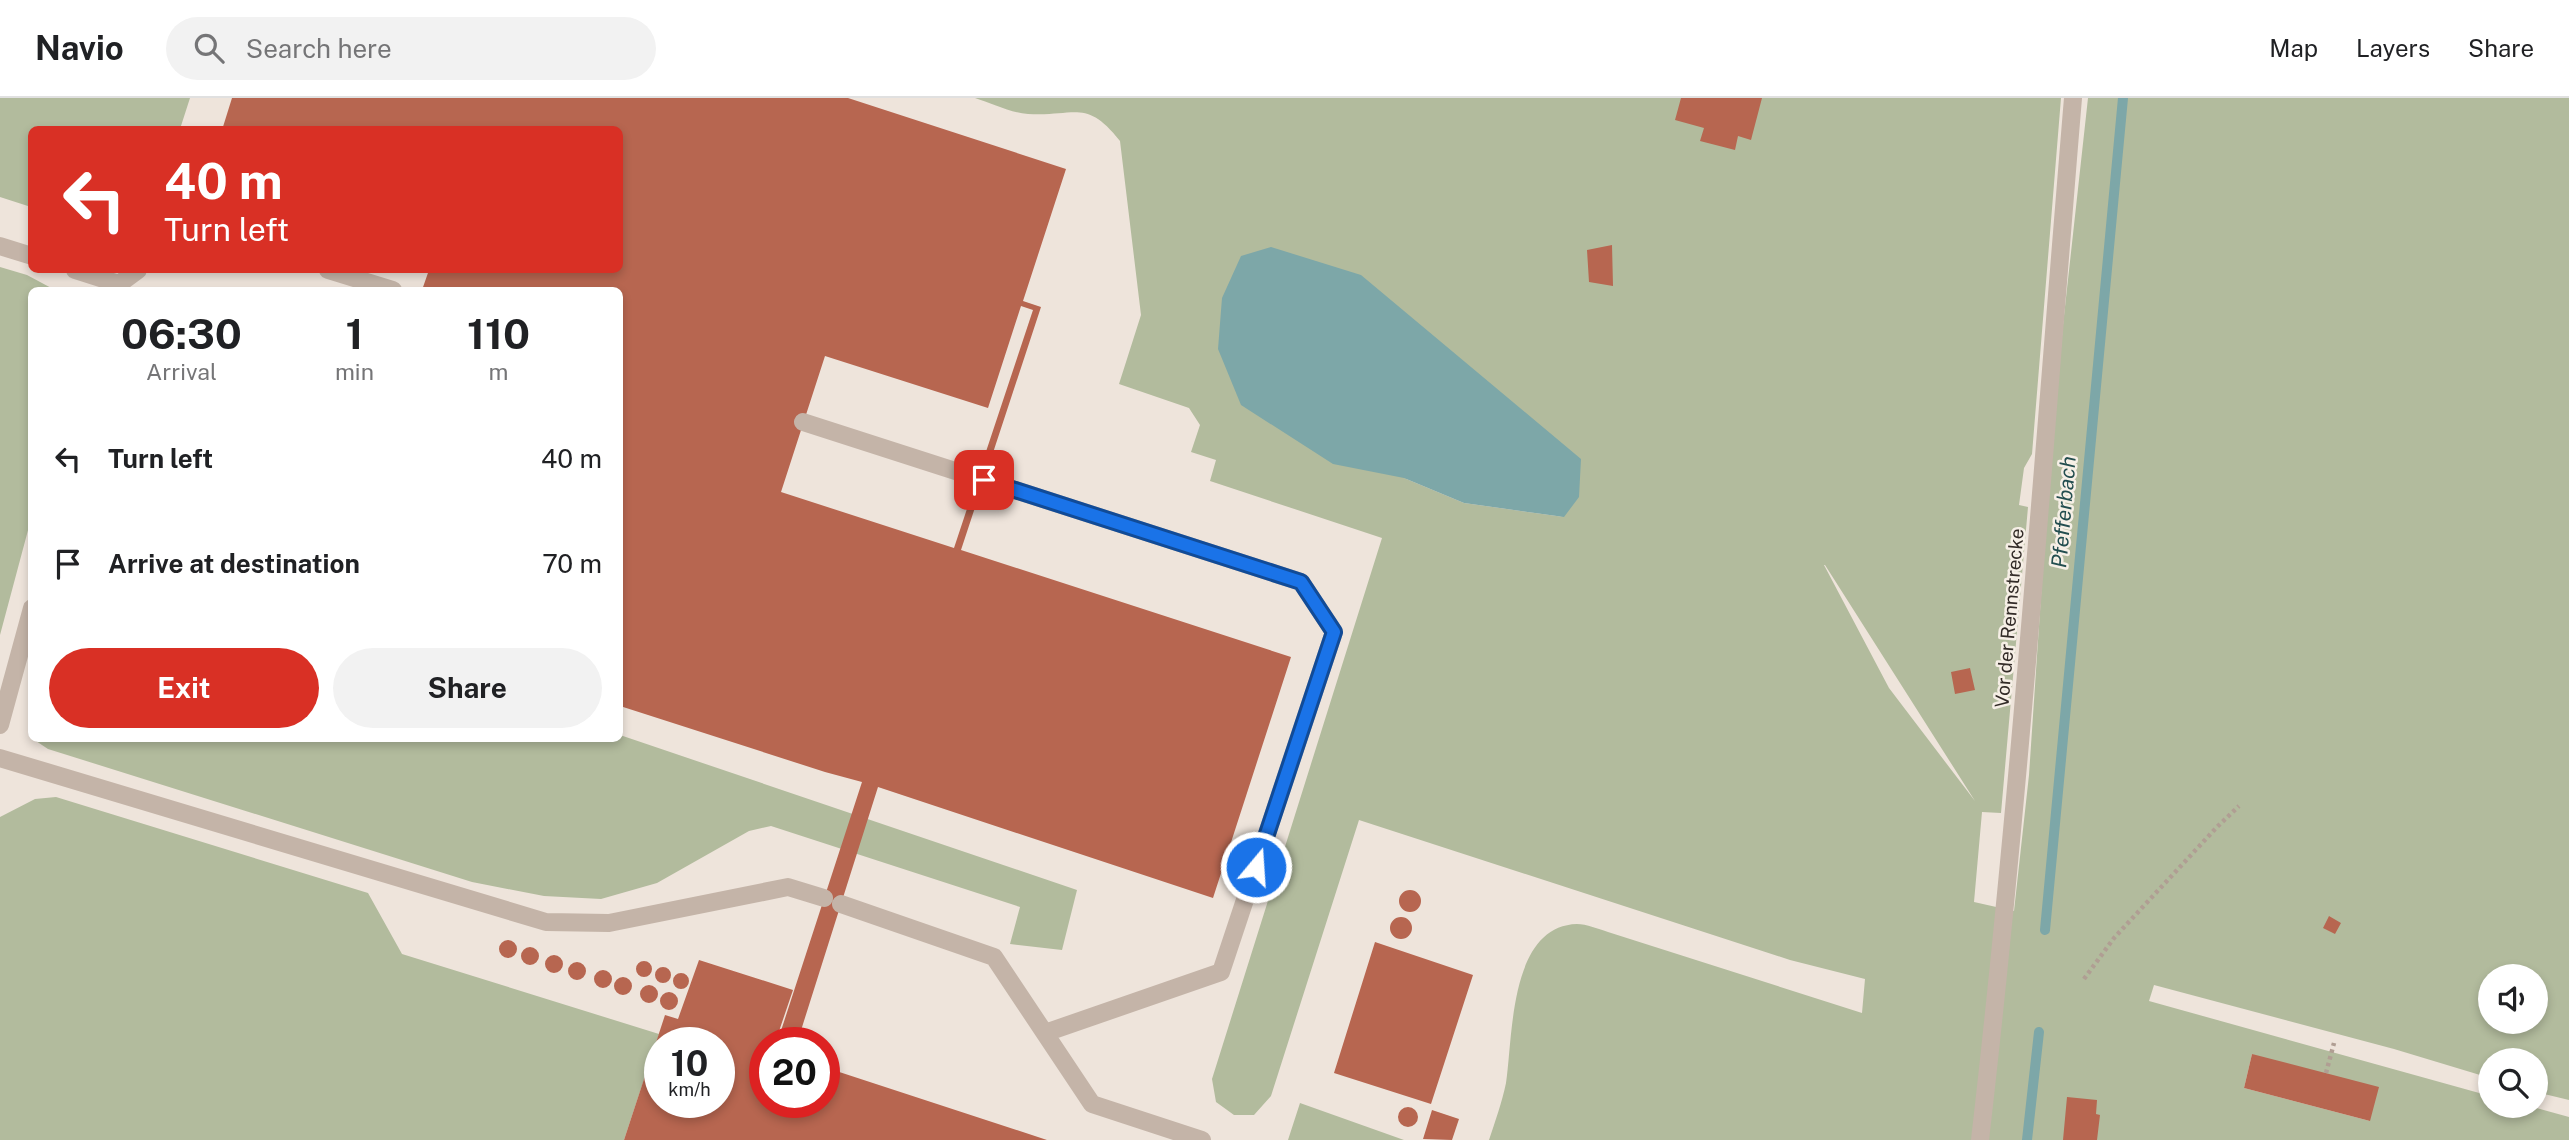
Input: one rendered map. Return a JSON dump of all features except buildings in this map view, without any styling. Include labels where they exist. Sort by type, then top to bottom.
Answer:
[{"type":"lane","name":"Vor der Rennstrecke","points":[[1980,1140],[2000,971],[2073,98]]},
{"type":"lane","points":[[0,246],[28,255]]},
{"type":"lane","points":[[83,273],[118,287],[134,273]]},
{"type":"lane","points":[[338,273],[383,287]]},
{"type":"lane","points":[[803,422],[1301,582],[1334,632],[1221,972],[1045,1033]]},
{"type":"lane","points":[[0,725],[28,623]]},
{"type":"lane","points":[[0,758],[546,922],[609,923],[788,887],[994,957],[1092,1104],[1202,1140]]},
{"type":"path","points":[[2084,979],[2114,939],[2239,806]]},
{"type":"path","points":[[2326,1073],[2334,1043]]},
{"type":"green space","points":[[0,98],[190,98],[181,126],[28,126],[28,206],[0,197]]},
{"type":"green space","points":[[975,98],[2061,98],[2032,454],[2024,468],[2019,505],[2028,507],[2001,813],[1982,812],[1974,902],[2014,911],[2029,775],[2047,507],[2063,325],[2088,98],[2569,98],[2569,1100],[2548,1095],[2548,1048],[2478,1048],[2478,1074],[2394,1049],[2154,985],[2149,1001],[2478,1093],[2478,1118],[2548,1118],[2548,1111],[2569,1117],[2569,1140],[1489,1140],[1506,1083],[1514,1013],[1526,963],[1538,943],[1555,930],[1577,924],[1588,926],[1862,1013],[1865,979],[1790,960],[1359,820],[1271,1096],[1254,1115],[1234,1115],[1216,1102],[1212,1079],[1382,538],[1210,481],[1216,460],[1191,452],[1200,425],[1189,408],[1119,384],[1141,315],[1120,141],[1098,119],[1088,114],[1021,113]],"holes":[[[1404,478],[1564,517],[1464,503]],[[1825,565],[1975,801],[1889,688]],[[2252,1054],[2370,1121],[2244,1088]]]},
{"type":"green space","points":[[0,267],[27,275],[49,287],[28,287],[28,530],[0,635]]},
{"type":"green space","points":[[623,736],[1077,890],[1062,950],[1010,944],[1020,907],[771,826],[749,831],[657,883],[601,899],[544,896],[472,882],[48,749],[38,742],[623,742]]},
{"type":"green space","points":[[56,797],[368,893],[402,954],[644,1029],[644,1079],[624,1140],[0,1140],[0,817],[35,799]]},
{"type":"green space","points":[[1300,1103],[1404,1140],[1288,1140]]},
{"type":"water","points":[[1271,247],[1361,275],[1581,459],[1579,497],[1564,517],[1464,503],[1404,478],[1333,464],[1241,405],[1218,349],[1222,298],[1241,256]]},
{"type":"waterway","name":"Pfefferbach","points":[[2045,930],[2123,98]]},
{"type":"waterway","name":"Pfefferbach","points":[[2027,1140],[2039,1032]]},
{"type":"route","points":[[984,480],[1301,582],[1334,632],[1256,867]]}]
